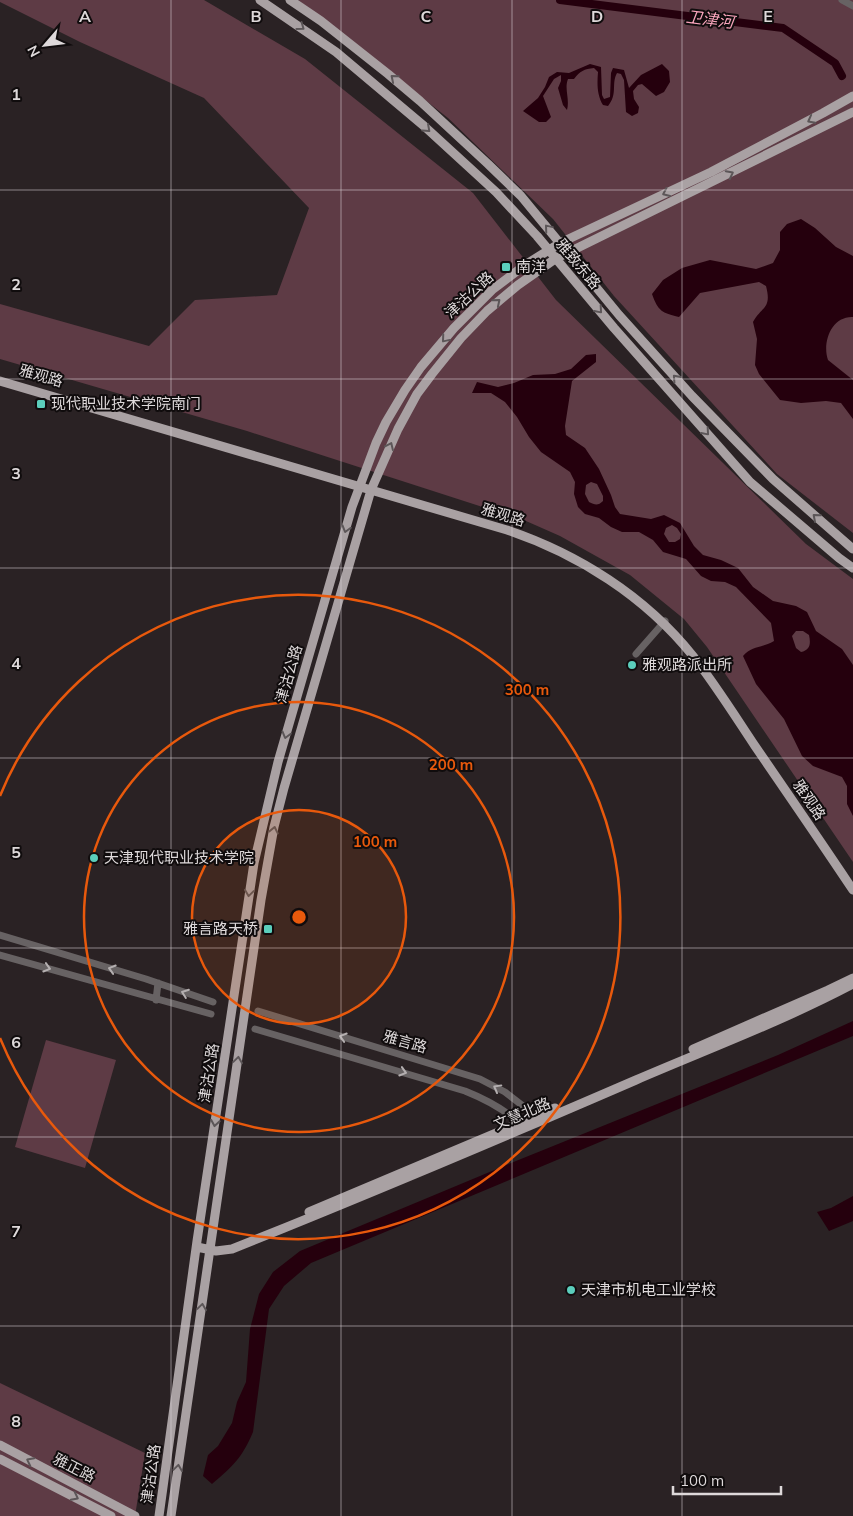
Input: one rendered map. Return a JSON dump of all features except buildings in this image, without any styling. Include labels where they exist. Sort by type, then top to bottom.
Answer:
[{"type":"main road","name":"雅致东路","points":[[260,0],[336,52],[424,126],[496,192],[750,482],[853,568]]},
{"type":"main road","name":"雅致东路","points":[[290,0],[360,51],[420,101],[521,196],[619,315],[692,396],[773,479],[853,549]]},
{"type":"main road","name":"津沽公路","points":[[159,1516],[197,1244],[256,854],[298,689],[360,484],[386,422],[421,367],[473,307],[510,276],[560,243],[711,172],[853,96]]},
{"type":"main road","name":"津沽公路","points":[[172,1516],[261,900],[274,827],[372,488],[398,429],[417,394],[461,338],[487,311],[518,285],[555,259],[853,112]]},
{"type":"main road","name":"雅观路","points":[[0,380],[360,484],[507,530],[545,544],[573,558],[617,584],[664,622],[702,662],[853,883]]},
{"type":"main road","name":"雅观路","points":[[664,622],[704,670],[853,890]]},
{"type":"main road","name":"文慧北路","points":[[210,1247],[235,1242],[536,1116],[781,1011],[853,978]]},
{"type":"main road","name":"文慧北路","points":[[197,1244],[232,1249],[731,1040],[807,1007],[853,984]]},
{"type":"main road","name":"雅正路","points":[[0,1445],[135,1516]]},
{"type":"main road","name":"雅正路","points":[[0,1459],[112,1516]]},
{"type":"street","points":[[842,0],[853,6]]},
{"type":"street","points":[[636,654],[664,622]]},
{"type":"street","points":[[0,937],[158,983],[212,1002]]},
{"type":"street","points":[[0,955],[211,1014]]},
{"type":"street","points":[[156,1000],[158,983]]},
{"type":"street","name":"雅言路","points":[[258,1011],[480,1079],[505,1092],[536,1116]]},
{"type":"street","name":"雅言路","points":[[255,1028],[465,1091],[489,1101],[508,1113],[519,1123]]},
{"type":"shaded area","points":[[0,0],[204,0],[305,59],[473,193],[556,300],[806,544],[853,579],[853,862],[707,647],[684,619],[630,575],[560,536],[526,521],[247,431],[0,359],[0,304],[149,346],[195,300],[277,295],[309,208],[204,98],[80,42],[0,2]]},
{"type":"shaded area","points":[[298,0],[853,0],[853,533],[777,474],[614,296],[553,219],[448,118]]},
{"type":"shaded area","points":[[590,64],[601,67],[602,95],[604,99],[610,97],[613,68],[624,70],[629,88],[641,75],[662,64],[669,71],[670,82],[664,92],[656,96],[642,84],[638,85],[633,91],[634,99],[639,107],[638,113],[632,116],[626,112],[624,80],[621,74],[617,73],[615,77],[613,97],[608,106],[603,105],[600,97],[598,72],[594,68],[588,69],[580,72],[574,79],[568,79],[567,110],[563,105],[558,88],[561,75],[554,79],[543,96],[551,117],[546,122],[539,122],[523,111],[538,98],[549,77],[557,72],[569,73]]},
{"type":"shaded area","points":[[801,219],[815,228],[836,247],[853,256],[853,317],[845,318],[834,326],[827,339],[826,353],[828,360],[853,380],[853,419],[841,403],[826,401],[801,403],[780,400],[759,374],[755,365],[757,339],[753,322],[767,303],[768,293],[766,286],[759,282],[700,293],[679,317],[661,310],[652,294],[663,280],[682,268],[710,260],[756,269],[773,263],[780,250],[780,232],[787,224]]},
{"type":"shaded area","points":[[596,354],[596,362],[572,381],[565,426],[566,435],[585,448],[599,469],[615,507],[620,514],[651,519],[664,515],[680,523],[694,546],[703,555],[721,560],[738,568],[753,587],[773,601],[796,606],[807,612],[816,631],[842,649],[853,665],[853,816],[847,804],[847,786],[842,777],[813,766],[802,756],[784,719],[756,684],[743,656],[750,650],[774,641],[771,623],[736,587],[725,582],[711,581],[701,576],[686,559],[663,552],[653,540],[639,532],[622,532],[599,518],[585,514],[578,507],[574,494],[575,482],[570,472],[541,452],[505,402],[491,393],[472,393],[477,382],[498,387],[533,375],[555,374],[571,369],[586,355]],"holes":[[[591,482],[597,484],[603,496],[603,501],[598,504],[589,502],[585,494],[586,485]],[[672,525],[677,528],[681,534],[680,539],[675,542],[669,542],[664,534],[666,528]],[[796,631],[803,631],[809,635],[810,644],[808,648],[801,652],[796,648],[792,636]]]},
{"type":"shaded area","points":[[853,1021],[853,1036],[311,1263],[284,1286],[269,1309],[253,1432],[245,1449],[226,1472],[212,1484],[203,1476],[208,1455],[218,1446],[232,1423],[237,1402],[246,1382],[250,1329],[259,1294],[273,1272],[300,1251],[778,1055]]},
{"type":"shaded area","points":[[46,1040],[116,1060],[85,1168],[15,1147]]},
{"type":"shaded area","points":[[853,1196],[853,1221],[829,1231],[817,1212],[831,1208]]},
{"type":"shaded area","points":[[0,1383],[145,1453],[135,1516],[0,1516]]},
{"type":"waterway","name":"卫津河","points":[[560,0],[783,28],[835,63],[842,76]]},
{"type":"place","name":"南洋","points":[[506,267]]},
{"type":"place","name":"现代职业技术学院南门","points":[[41,404]]},
{"type":"place","name":"雅观路派出所","points":[[632,665]]},
{"type":"place","name":"天津现代职业技术学院","points":[[94,858]]},
{"type":"place","name":"雅言路天桥","points":[[268,929]]},
{"type":"place","name":"天津市机电工业学校","points":[[571,1290]]}]
